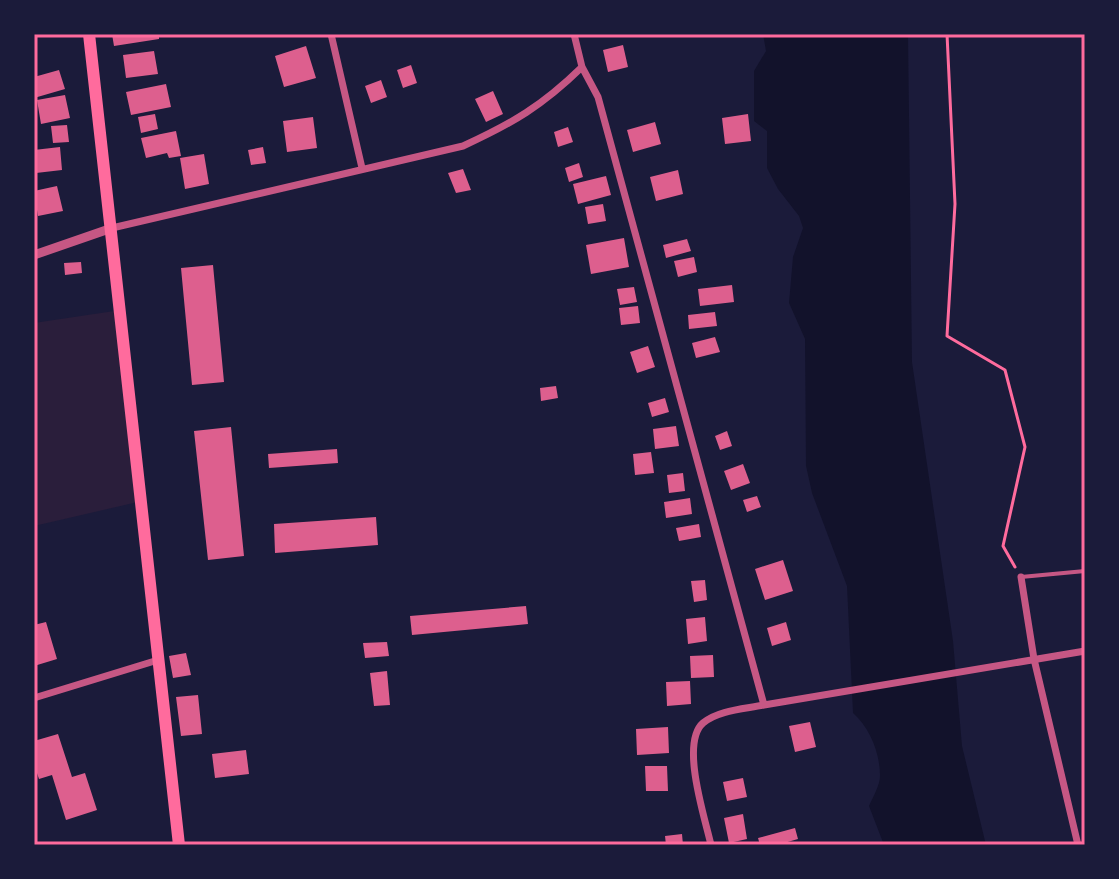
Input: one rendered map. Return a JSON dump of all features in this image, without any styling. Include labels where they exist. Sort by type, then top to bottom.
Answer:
[{"type":"highway","points":[[89,34],[179,845]]},
{"type":"street","points":[[331,34],[362,168]]},
{"type":"street","points":[[574,34],[582,67],[598,97],[764,705]]},
{"type":"street","points":[[34,255],[112,228],[463,146],[514,123],[582,67]]},
{"type":"street","points":[[1021,577],[1034,659],[1078,845]]},
{"type":"street","points":[[711,845],[692,753],[702,723],[719,715],[764,705],[1085,651]]},
{"type":"street","points":[[34,698],[158,660]]},
{"type":"lane","points":[[1021,577],[1085,571]]},
{"type":"path","points":[[947,34],[955,204],[947,336],[1005,370],[1025,447],[1003,546],[1021,577]]},
{"type":"shaded area","points":[[763,34],[908,34],[912,362],[953,641],[962,746],[986,845],[884,845],[869,806],[879,783],[880,767],[869,733],[853,713],[847,586],[812,493],[806,466],[805,339],[789,303],[793,257],[803,228],[799,216],[778,189],[767,168],[767,131],[754,121],[754,71],[766,51]]},
{"type":"shaded area","points":[[121,310],[142,501],[34,526],[34,323]]},
{"type":"building","points":[[112,34],[159,34],[159,39],[114,46]]},
{"type":"building","points":[[623,45],[628,67],[608,72],[603,50]]},
{"type":"building","points":[[306,46],[316,78],[284,87],[275,56]]},
{"type":"building","points":[[154,51],[158,74],[126,78],[123,55]]},
{"type":"building","points":[[411,65],[417,83],[403,88],[397,70]]},
{"type":"building","points":[[59,70],[65,89],[34,98],[34,77]]},
{"type":"building","points":[[381,80],[387,97],[371,103],[365,86]]},
{"type":"building","points":[[166,84],[171,107],[131,115],[126,92]]},
{"type":"building","points":[[493,91],[503,114],[486,122],[475,99]]},
{"type":"building","points":[[65,95],[70,118],[41,124],[37,100]]},
{"type":"building","points":[[155,114],[158,129],[141,133],[138,117]]},
{"type":"building","points":[[748,114],[751,141],[725,144],[722,118]]},
{"type":"building","points":[[313,117],[317,148],[287,152],[283,121]]},
{"type":"building","points":[[655,122],[661,144],[633,152],[627,130]]},
{"type":"building","points":[[67,125],[69,142],[53,143],[51,126]]},
{"type":"building","points":[[568,127],[573,142],[558,147],[554,132]]},
{"type":"building","points":[[176,131],[181,156],[169,158],[167,153],[146,158],[141,138]]},
{"type":"building","points":[[60,147],[62,170],[36,173],[34,150]]},
{"type":"building","points":[[263,147],[266,163],[251,165],[248,150]]},
{"type":"building","points":[[204,154],[209,184],[185,189],[180,158]]},
{"type":"building","points":[[579,163],[583,177],[569,182],[565,168]]},
{"type":"building","points":[[463,169],[471,190],[456,193],[448,173]]},
{"type":"building","points":[[678,170],[683,194],[656,201],[650,177]]},
{"type":"building","points":[[606,176],[611,195],[578,204],[573,184]]},
{"type":"building","points":[[57,186],[63,211],[38,216],[34,191]]},
{"type":"building","points":[[603,204],[606,221],[588,224],[585,207]]},
{"type":"building","points":[[624,238],[629,267],[591,274],[586,245]]},
{"type":"building","points":[[687,239],[691,251],[666,258],[663,245]]},
{"type":"building","points":[[694,257],[697,272],[678,277],[674,261]]},
{"type":"building","points":[[81,262],[82,273],[65,275],[64,263]]},
{"type":"building","points":[[213,265],[224,382],[192,385],[181,268]]},
{"type":"building","points":[[732,285],[734,302],[700,306],[698,289]]},
{"type":"building","points":[[634,287],[637,302],[620,305],[617,289]]},
{"type":"building","points":[[638,306],[640,323],[621,325],[619,308]]},
{"type":"building","points":[[715,312],[717,326],[689,329],[688,315]]},
{"type":"building","points":[[715,337],[720,352],[696,358],[692,343]]},
{"type":"building","points":[[648,346],[655,367],[637,373],[630,352]]},
{"type":"building","points":[[556,386],[558,398],[541,401],[540,388]]},
{"type":"building","points":[[665,398],[669,412],[652,417],[648,403]]},
{"type":"building","points":[[676,426],[679,446],[655,449],[653,429]]},
{"type":"building","points":[[231,427],[244,556],[208,560],[194,431]]},
{"type":"building","points":[[727,431],[732,446],[720,450],[715,436]]},
{"type":"building","points":[[337,449],[338,463],[269,468],[268,454]]},
{"type":"building","points":[[651,452],[654,473],[635,475],[633,454]]},
{"type":"building","points":[[743,464],[750,483],[731,490],[724,471]]},
{"type":"building","points":[[683,473],[685,491],[669,493],[667,475]]},
{"type":"building","points":[[757,496],[761,507],[747,512],[743,500]]},
{"type":"building","points":[[690,498],[692,514],[666,518],[664,502]]},
{"type":"building","points":[[376,517],[378,545],[275,553],[274,524]]},
{"type":"building","points":[[699,524],[701,537],[679,541],[676,528]]},
{"type":"building","points":[[783,560],[793,591],[765,600],[755,569]]},
{"type":"building","points":[[705,580],[707,600],[694,602],[691,581]]},
{"type":"building","points":[[526,606],[528,624],[412,635],[410,616]]},
{"type":"building","points":[[705,617],[707,641],[688,644],[686,619]]},
{"type":"building","points":[[46,622],[57,659],[34,666],[34,625]]},
{"type":"building","points":[[786,622],[791,640],[772,646],[767,628]]},
{"type":"building","points":[[387,642],[389,656],[365,658],[363,643]]},
{"type":"building","points":[[186,653],[191,675],[173,678],[169,656]]},
{"type":"building","points":[[713,655],[714,677],[691,678],[690,656]]},
{"type":"building","points":[[387,671],[390,705],[374,706],[370,673]]},
{"type":"building","points":[[690,681],[691,704],[667,706],[666,682]]},
{"type":"building","points":[[198,695],[202,734],[181,736],[176,697]]},
{"type":"building","points":[[810,722],[816,747],[795,752],[789,726]]},
{"type":"building","points":[[668,727],[669,753],[637,755],[636,729]]},
{"type":"building","points":[[58,734],[72,777],[85,773],[97,810],[66,820],[52,775],[39,779],[34,764],[34,741]]},
{"type":"building","points":[[246,750],[249,774],[215,778],[212,754]]},
{"type":"building","points":[[645,766],[667,766],[668,791],[646,791]]},
{"type":"building","points":[[743,778],[747,797],[727,801],[723,782]]},
{"type":"building","points":[[743,814],[747,839],[729,843],[724,818]]},
{"type":"building","points":[[795,828],[798,839],[777,845],[760,845],[758,838]]},
{"type":"building","points":[[682,834],[683,845],[666,845],[665,836]]}]
